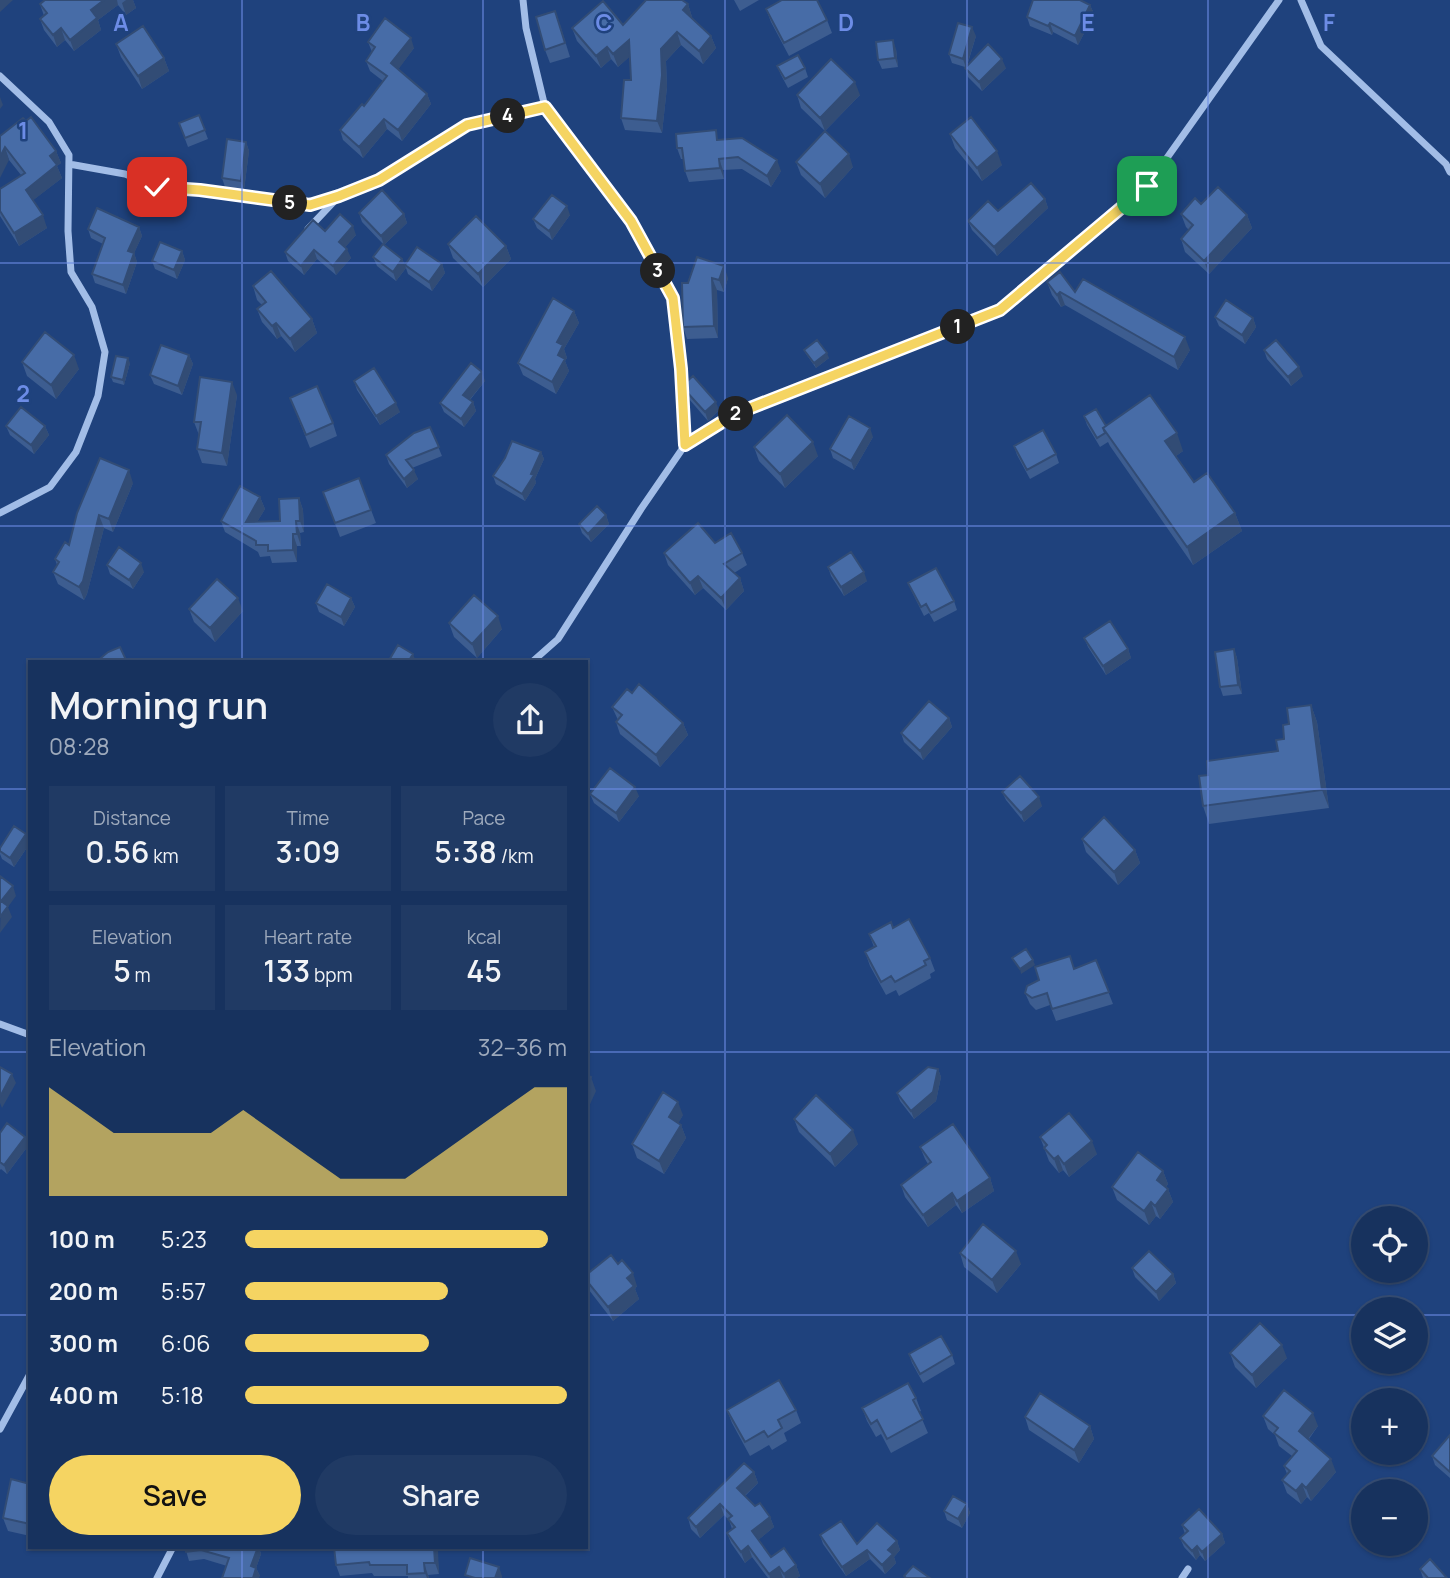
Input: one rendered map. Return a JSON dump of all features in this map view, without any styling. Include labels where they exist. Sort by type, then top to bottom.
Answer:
[{"type":"street","points":[[523,0],[526,28],[545,107],[631,221],[673,298],[681,369],[685,445]]},
{"type":"street","points":[[534,660],[558,639],[685,445],[735,414],[1000,310],[1147,186],[1279,0]]},
{"type":"street","points":[[1301,0],[1321,46],[1446,163],[1450,172]]},
{"type":"street","points":[[0,76],[50,122],[69,155],[68,231],[71,272],[92,307],[105,352],[98,396],[76,452],[50,487],[0,513]]},
{"type":"street","points":[[69,164],[125,174],[157,187],[310,205],[379,180],[467,125],[545,107]]},
{"type":"street","points":[[300,237],[339,196]]},
{"type":"street","points":[[0,1024],[28,1034]]},
{"type":"street","points":[[0,1429],[28,1378]]},
{"type":"street","points":[[157,1578],[172,1549]]},
{"type":"street","points":[[1182,1578],[1188,1569]]},
{"type":"building","points":[[45,0],[104,0],[91,10],[97,18],[70,40],[61,28],[53,35],[40,19],[47,13],[40,4]]},
{"type":"building","points":[[646,0],[682,0],[688,4],[683,10],[711,36],[699,51],[677,32],[661,49],[662,75],[657,121],[621,118],[624,80],[631,80],[629,40],[613,54],[607,47],[596,56],[572,28],[603,1],[623,25]]},
{"type":"building","points":[[782,0],[817,0],[827,20],[784,43],[766,9]]},
{"type":"building","points":[[1033,0],[1080,0],[1090,5],[1075,36],[1050,23],[1048,26],[1027,17]]},
{"type":"building","points":[[555,11],[565,43],[545,50],[536,17]]},
{"type":"building","points":[[385,18],[411,38],[391,63],[427,94],[398,130],[384,119],[359,147],[340,130],[362,104],[364,106],[387,76],[366,61],[375,47],[368,42]]},
{"type":"building","points":[[958,23],[972,27],[963,59],[949,54]]},
{"type":"building","points":[[143,26],[164,58],[138,76],[116,44]]},
{"type":"building","points":[[893,40],[895,58],[878,60],[876,42]]},
{"type":"building","points":[[988,44],[1002,59],[979,82],[965,68]]},
{"type":"building","points":[[798,55],[805,68],[785,79],[777,66]]},
{"type":"building","points":[[831,59],[855,82],[820,118],[797,95]]},
{"type":"building","points":[[199,115],[205,130],[185,138],[179,123]]},
{"type":"building","points":[[31,117],[56,151],[50,156],[57,165],[26,190],[43,215],[14,233],[0,211],[0,189],[25,173],[5,147],[0,157],[0,136],[23,118],[26,121]]},
{"type":"building","points":[[971,117],[997,151],[977,168],[950,134]]},
{"type":"building","points":[[716,130],[717,140],[742,138],[777,160],[767,176],[738,157],[719,159],[720,168],[685,171],[682,148],[677,148],[676,134]]},
{"type":"building","points":[[825,131],[849,154],[820,184],[796,162]]},
{"type":"building","points":[[227,139],[246,142],[241,181],[222,178]]},
{"type":"building","points":[[1031,183],[1045,199],[994,247],[968,221],[988,201],[998,211]]},
{"type":"building","points":[[1218,187],[1247,215],[1204,261],[1181,239],[1193,225],[1181,214],[1195,198],[1201,204]]},
{"type":"building","points":[[382,190],[404,214],[381,236],[359,213]]},
{"type":"building","points":[[552,195],[567,206],[549,231],[533,219]]},
{"type":"building","points":[[97,208],[139,227],[128,251],[134,253],[123,285],[92,274],[105,238],[88,229]]},
{"type":"building","points":[[340,214],[353,226],[339,242],[347,249],[333,266],[314,250],[301,266],[285,252],[313,220],[325,231]]},
{"type":"building","points":[[476,216],[506,246],[478,274],[448,244]]},
{"type":"building","points":[[160,242],[182,251],[174,270],[152,261]]},
{"type":"building","points":[[383,244],[402,259],[393,272],[373,257]]},
{"type":"building","points":[[417,247],[442,264],[429,282],[405,265]]},
{"type":"building","points":[[697,257],[724,266],[719,280],[712,278],[714,326],[683,327],[682,283],[688,283]]},
{"type":"building","points":[[271,271],[312,319],[290,339],[276,323],[272,326],[257,309],[266,302],[253,286]]},
{"type":"building","points":[[1060,272],[1075,292],[1083,279],[1185,337],[1174,357],[1060,292],[1057,295],[1047,282]]},
{"type":"building","points":[[553,298],[574,311],[557,342],[563,345],[558,355],[565,359],[552,382],[518,363]]},
{"type":"building","points":[[1226,300],[1253,318],[1242,335],[1215,317]]},
{"type":"building","points":[[45,332],[74,355],[51,385],[22,362]]},
{"type":"building","points":[[817,340],[827,353],[814,363],[804,350]]},
{"type":"building","points":[[1276,340],[1299,367],[1288,377],[1264,350]]},
{"type":"building","points":[[161,345],[189,355],[178,386],[150,375]]},
{"type":"building","points":[[116,356],[128,358],[123,380],[111,377]]},
{"type":"building","points":[[471,363],[482,372],[463,395],[473,402],[461,419],[440,403]]},
{"type":"building","points":[[374,368],[396,403],[376,416],[354,381]]},
{"type":"building","points":[[693,376],[716,402],[705,412],[685,390],[685,383]]},
{"type":"building","points":[[200,377],[232,382],[222,453],[197,449],[201,422],[194,422]]},
{"type":"building","points":[[317,386],[333,423],[306,435],[290,398]]},
{"type":"building","points":[[1150,395],[1177,433],[1165,441],[1194,482],[1207,473],[1235,513],[1187,547],[1103,428]]},
{"type":"building","points":[[21,407],[45,426],[31,445],[6,426]]},
{"type":"building","points":[[1096,409],[1106,426],[1103,428],[1105,433],[1097,438],[1084,416]]},
{"type":"building","points":[[787,415],[813,442],[780,474],[754,447]]},
{"type":"building","points":[[849,416],[870,428],[851,461],[830,449]]},
{"type":"building","points":[[430,427],[439,447],[406,460],[414,470],[404,479],[386,455],[414,433]]},
{"type":"building","points":[[1043,430],[1056,454],[1027,470],[1014,446]]},
{"type":"building","points":[[512,441],[541,452],[531,474],[534,475],[522,494],[493,476]]},
{"type":"building","points":[[100,458],[129,470],[109,519],[99,515],[83,581],[79,587],[53,572],[59,562],[55,559],[65,542],[69,545],[77,513]]},
{"type":"building","points":[[359,478],[371,510],[335,523],[323,492]]},
{"type":"building","points":[[240,486],[260,497],[246,522],[280,521],[279,499],[299,498],[300,521],[296,521],[297,534],[293,534],[293,550],[268,551],[268,545],[256,545],[256,541],[221,521]]},
{"type":"building","points":[[597,506],[606,515],[588,534],[579,524]]},
{"type":"building","points":[[698,523],[715,543],[731,533],[742,553],[724,564],[740,578],[721,598],[698,576],[690,583],[664,553]]},
{"type":"building","points":[[119,547],[141,563],[129,580],[107,565]]},
{"type":"building","points":[[851,552],[864,572],[841,587],[828,567]]},
{"type":"building","points":[[936,568],[954,601],[931,613],[926,604],[921,607],[908,583]]},
{"type":"building","points":[[217,579],[238,598],[210,628],[189,609]]},
{"type":"building","points":[[327,584],[351,598],[341,617],[316,603]]},
{"type":"building","points":[[474,595],[498,616],[472,644],[449,623]]},
{"type":"building","points":[[1110,621],[1128,649],[1103,666],[1084,638]]},
{"type":"building","points":[[398,645],[413,654],[409,660],[389,660]]},
{"type":"building","points":[[120,647],[126,660],[98,660]]},
{"type":"building","points":[[1234,649],[1238,685],[1220,687],[1215,652]]},
{"type":"building","points":[[639,684],[683,723],[656,755],[616,722],[622,715],[612,707],[627,689],[632,693]]},
{"type":"building","points":[[929,701],[949,718],[920,751],[901,733]]},
{"type":"building","points":[[1311,705],[1322,790],[1203,806],[1199,776],[1208,775],[1207,761],[1278,751],[1276,740],[1284,739],[1283,725],[1289,724],[1287,708]]},
{"type":"building","points":[[610,768],[635,787],[616,813],[590,794]]},
{"type":"building","points":[[1020,776],[1039,797],[1021,813],[1002,792]]},
{"type":"building","points":[[1104,817],[1135,850],[1114,872],[1082,839]]},
{"type":"building","points":[[14,826],[26,834],[10,858],[0,851],[0,848]]},
{"type":"building","points":[[0,876],[13,886],[1,901],[8,906],[0,917]]},
{"type":"building","points":[[909,919],[930,958],[924,961],[926,965],[895,982],[891,976],[881,982],[865,952],[876,946],[869,934],[891,922],[893,928]]},
{"type":"building","points":[[1026,949],[1033,960],[1020,969],[1012,958]]},
{"type":"building","points":[[1070,956],[1074,969],[1096,960],[1109,992],[1052,1009],[1047,993],[1032,998],[1025,993],[1027,986],[1039,980],[1035,967]]},
{"type":"building","points":[[0,1067],[12,1074],[0,1097]]},
{"type":"building","points":[[928,1067],[938,1069],[933,1092],[911,1111],[897,1093]]},
{"type":"building","points":[[663,1092],[678,1102],[669,1117],[681,1125],[659,1161],[632,1144]]},
{"type":"building","points":[[816,1095],[853,1130],[830,1154],[794,1119]]},
{"type":"building","points":[[1069,1113],[1092,1141],[1064,1164],[1058,1156],[1054,1159],[1044,1148],[1047,1145],[1040,1137]]},
{"type":"building","points":[[7,1123],[25,1137],[4,1165],[0,1162],[0,1133]]},
{"type":"building","points":[[953,1124],[990,1178],[957,1201],[952,1193],[923,1215],[901,1185],[931,1162],[920,1147]]},
{"type":"building","points":[[1138,1152],[1163,1171],[1157,1180],[1168,1189],[1155,1206],[1151,1202],[1144,1211],[1112,1187]]},
{"type":"building","points":[[983,1224],[1016,1251],[992,1280],[960,1253]]},
{"type":"building","points":[[1149,1251],[1173,1274],[1156,1292],[1132,1268]]},
{"type":"building","points":[[611,1255],[618,1264],[622,1260],[633,1273],[627,1278],[634,1286],[608,1307],[588,1282],[588,1273]]},
{"type":"building","points":[[1260,1323],[1282,1345],[1252,1375],[1230,1353]]},
{"type":"building","points":[[941,1336],[952,1355],[920,1374],[909,1354]]},
{"type":"building","points":[[779,1380],[796,1410],[778,1420],[782,1428],[768,1437],[764,1431],[745,1442],[727,1410]]},
{"type":"building","points":[[908,1383],[923,1419],[887,1439],[877,1420],[871,1424],[862,1408]]},
{"type":"building","points":[[1284,1390],[1313,1413],[1299,1431],[1331,1459],[1306,1488],[1302,1484],[1296,1491],[1282,1480],[1290,1471],[1284,1466],[1297,1451],[1274,1433],[1278,1428],[1263,1416]]},
{"type":"building","points":[[1040,1393],[1090,1426],[1074,1450],[1025,1417]]},
{"type":"building","points":[[1450,1435],[1450,1472],[1432,1456]]},
{"type":"building","points":[[744,1463],[754,1472],[737,1488],[755,1506],[760,1503],[770,1517],[752,1531],[771,1557],[784,1548],[796,1565],[784,1574],[779,1567],[769,1574],[748,1546],[741,1552],[727,1533],[735,1527],[728,1519],[732,1516],[720,1504],[696,1527],[688,1518]]},
{"type":"building","points":[[11,1479],[28,1483],[28,1524],[3,1518]]},
{"type":"building","points":[[953,1496],[967,1504],[958,1519],[944,1511]]},
{"type":"building","points":[[1199,1509],[1222,1534],[1202,1552],[1197,1546],[1192,1551],[1180,1538],[1188,1531],[1182,1525]]},
{"type":"building","points":[[841,1521],[857,1544],[877,1523],[897,1541],[888,1550],[893,1554],[882,1565],[867,1550],[842,1567],[820,1535]]},
{"type":"building","points":[[185,1549],[257,1549],[251,1566],[256,1568],[253,1578],[222,1578],[229,1558],[201,1550],[186,1552]]},
{"type":"building","points":[[334,1549],[434,1549],[435,1563],[424,1563],[425,1573],[407,1574],[407,1565],[370,1565],[369,1562],[336,1565]]},
{"type":"building","points":[[470,1558],[499,1567],[495,1578],[465,1575]]},
{"type":"building","points":[[1430,1559],[1447,1578],[1428,1578],[1420,1569]]},
{"type":"building","points":[[913,1566],[930,1578],[906,1578],[904,1576]]},
{"type":"route","points":[[157,187],[310,205],[379,180],[467,125],[545,107],[631,221],[673,298],[681,369],[685,445],[735,414],[1000,310],[1147,186]]}]
